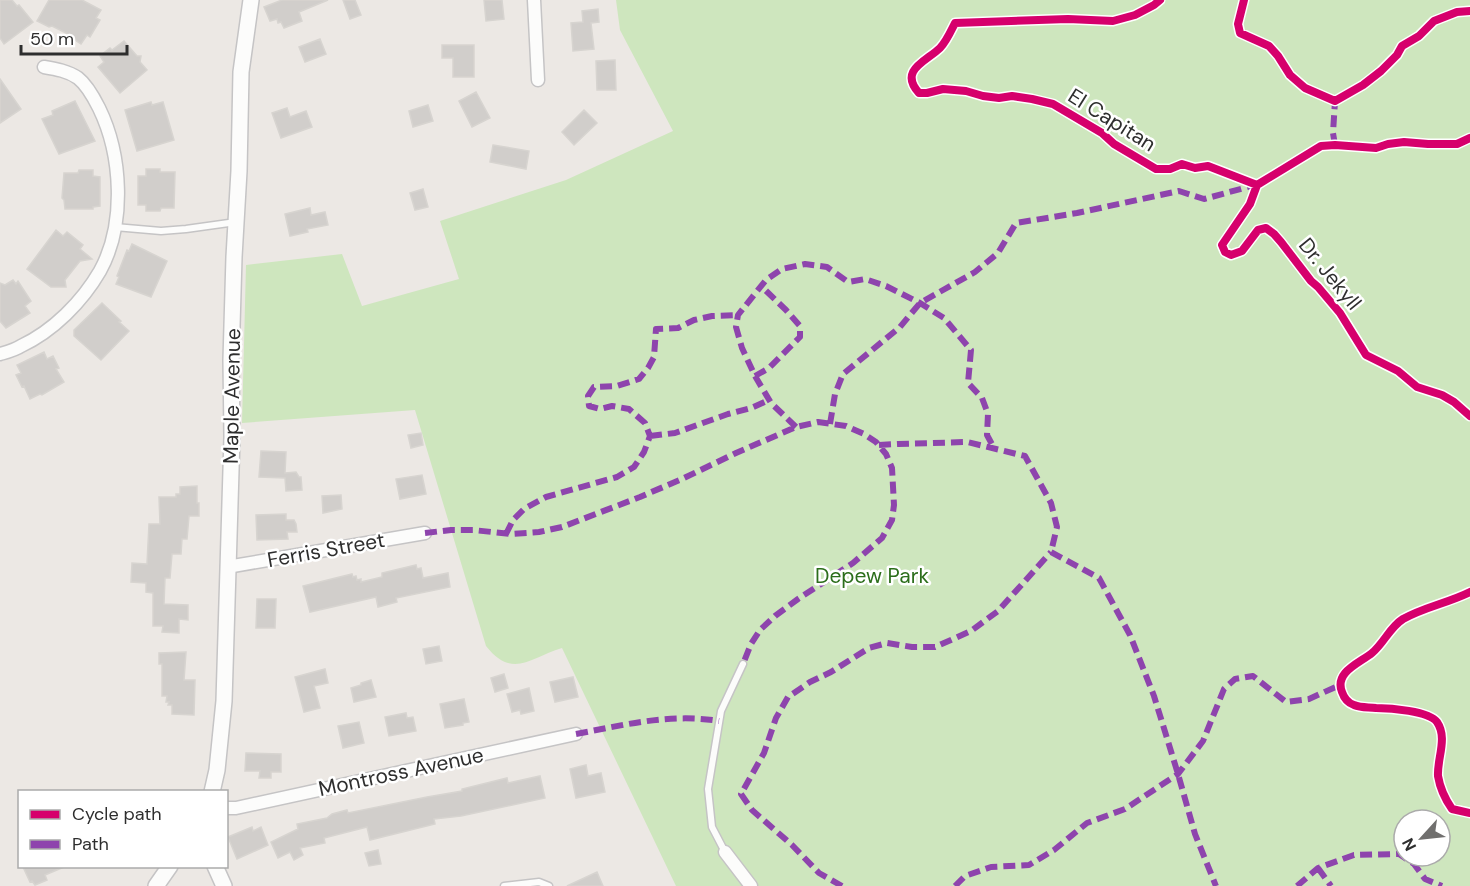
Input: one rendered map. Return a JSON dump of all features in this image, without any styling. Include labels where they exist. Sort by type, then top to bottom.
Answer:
[{"type":"street","name":"Maple Avenue","points":[[212,790],[217,770],[224,701],[232,437],[231,360],[241,72],[251,0]]},
{"type":"street","points":[[534,0],[538,80]]},
{"type":"street","points":[[0,354],[20,347],[39,336],[76,303],[100,270],[108,253],[115,226],[116,161],[104,117],[94,98],[79,79],[59,69],[44,67]]},
{"type":"street","name":"Ferris Street","points":[[227,567],[425,533]]},
{"type":"street","name":"Montross Avenue","points":[[228,808],[247,806],[576,734]]},
{"type":"street","points":[[725,852],[751,886]]},
{"type":"street","points":[[156,886],[169,868]]},
{"type":"street","points":[[215,868],[224,886]]},
{"type":"lane","points":[[115,226],[161,231],[186,230],[236,222]]},
{"type":"lane","points":[[725,852],[712,826],[708,789],[721,711],[743,664]]},
{"type":"lane","points":[[504,886],[538,882],[549,886]]},
{"type":"green space","name":"Depew Park","points":[[616,0],[1470,0],[1470,886],[676,886],[562,648],[514,664],[505,662],[486,646],[415,410],[242,423],[246,265],[342,254],[362,306],[459,279],[440,221],[566,180],[673,131],[620,30]]},
{"type":"building","points":[[0,0],[12,0],[33,22],[4,44],[0,38]]},
{"type":"building","points":[[49,0],[82,0],[101,10],[96,18],[100,20],[90,37],[87,35],[81,44],[74,37],[37,21]]},
{"type":"building","points":[[282,0],[328,0],[299,12],[302,21],[284,28],[277,19],[270,21],[264,7]]},
{"type":"building","points":[[343,0],[355,0],[361,15],[350,19]]},
{"type":"building","points":[[484,0],[502,0],[504,19],[486,21]]},
{"type":"building","points":[[598,9],[599,22],[591,23],[594,49],[573,51],[571,23],[583,22],[582,11]]},
{"type":"building","points":[[320,39],[326,54],[305,62],[299,47]]},
{"type":"building","points":[[124,41],[137,56],[141,56],[140,62],[147,70],[120,93],[98,67],[104,62],[100,56]]},
{"type":"building","points":[[442,45],[474,45],[474,77],[453,77],[453,58],[442,58]]},
{"type":"building","points":[[615,60],[616,90],[597,90],[596,61]]},
{"type":"building","points":[[0,79],[21,109],[0,123]]},
{"type":"building","points":[[476,92],[490,118],[472,127],[459,101]]},
{"type":"building","points":[[75,101],[95,141],[59,154],[42,119],[53,115],[52,111]]},
{"type":"building","points":[[151,102],[152,105],[163,102],[174,140],[137,151],[125,110]]},
{"type":"building","points":[[428,105],[433,121],[413,127],[409,111]]},
{"type":"building","points":[[287,108],[290,117],[306,111],[312,127],[281,138],[272,113]]},
{"type":"building","points":[[584,110],[597,123],[574,145],[562,132]]},
{"type":"building","points":[[493,145],[529,151],[526,169],[490,162]]},
{"type":"building","points":[[146,169],[175,172],[174,208],[146,211],[146,205],[138,205],[138,176],[146,176]]},
{"type":"building","points":[[79,170],[93,170],[93,176],[100,177],[100,206],[93,207],[93,209],[65,209],[62,198],[64,173],[78,173]]},
{"type":"building","points":[[423,189],[428,207],[415,210],[410,193]]},
{"type":"building","points":[[310,208],[311,215],[325,212],[328,225],[307,229],[308,232],[290,236],[285,214]]},
{"type":"building","points":[[56,230],[63,236],[67,232],[83,245],[80,249],[92,259],[80,261],[65,280],[66,287],[51,287],[27,269]]},
{"type":"building","points":[[132,244],[167,261],[151,297],[116,284],[127,250],[129,251]]},
{"type":"building","points":[[13,280],[16,284],[18,281],[31,301],[25,306],[30,313],[6,328],[0,321],[0,283],[5,285]]},
{"type":"building","points":[[102,303],[129,331],[101,360],[74,336],[74,330]]},
{"type":"building","points":[[44,352],[47,359],[53,356],[59,368],[56,369],[64,382],[30,399],[16,375],[21,373],[17,365]]},
{"type":"building","points":[[421,433],[423,445],[411,448],[408,435]]},
{"type":"building","points":[[261,451],[286,452],[285,473],[296,472],[301,477],[302,490],[286,491],[285,478],[259,477]]},
{"type":"building","points":[[422,475],[426,494],[400,499],[396,479]]},
{"type":"building","points":[[197,486],[199,516],[189,516],[187,539],[182,539],[181,554],[172,554],[170,578],[165,578],[164,604],[188,605],[188,620],[179,619],[179,633],[162,632],[163,626],[153,626],[153,593],[146,592],[146,583],[131,582],[132,563],[147,564],[149,524],[160,524],[159,497],[176,497],[176,494],[180,494],[180,487]]},
{"type":"building","points":[[341,495],[342,509],[323,513],[322,496]]},
{"type":"building","points":[[286,514],[286,520],[294,520],[297,532],[287,532],[288,539],[257,540],[256,515]]},
{"type":"building","points":[[416,565],[417,569],[421,568],[423,578],[448,573],[450,587],[396,598],[397,602],[378,607],[376,597],[310,612],[303,586],[352,574],[357,580],[361,579],[361,582],[382,577],[382,573]]},
{"type":"building","points":[[257,599],[276,599],[275,628],[256,628]]},
{"type":"building","points":[[439,646],[442,661],[426,664],[423,649]]},
{"type":"building","points":[[186,652],[184,680],[195,680],[194,715],[172,714],[172,705],[166,702],[167,696],[162,696],[162,664],[159,664],[159,653]]},
{"type":"building","points":[[325,669],[328,683],[314,686],[320,708],[304,712],[295,677]]},
{"type":"building","points":[[504,674],[508,688],[495,692],[491,678]]},
{"type":"building","points":[[573,677],[578,697],[555,702],[550,682]]},
{"type":"building","points":[[371,680],[376,697],[354,702],[351,688]]},
{"type":"building","points":[[529,688],[534,711],[521,714],[520,710],[512,712],[507,694]]},
{"type":"building","points":[[464,699],[469,722],[445,728],[440,704]]},
{"type":"building","points":[[406,713],[407,718],[413,717],[416,731],[389,736],[385,717]]},
{"type":"building","points":[[359,722],[364,743],[343,748],[338,726]]},
{"type":"building","points":[[246,753],[281,754],[281,772],[271,772],[271,778],[259,778],[260,771],[245,771]]},
{"type":"building","points":[[586,765],[588,776],[601,773],[605,792],[576,798],[570,769]]},
{"type":"building","points":[[540,776],[545,798],[461,816],[434,819],[435,824],[370,840],[367,827],[324,838],[325,843],[300,848],[303,855],[294,860],[290,852],[278,858],[271,842],[298,829],[297,824],[327,818],[332,814],[347,810],[348,813],[462,791],[462,789],[507,778],[508,783]]},
{"type":"building","points":[[252,827],[253,831],[261,827],[268,845],[237,859],[228,837]]},
{"type":"building","points":[[378,850],[381,864],[369,866],[365,853]]},
{"type":"building","points":[[23,868],[62,868],[45,875],[47,880],[35,885],[32,881],[30,882]]},
{"type":"building","points":[[597,872],[603,886],[567,886]]},
{"type":"marked path","points":[[1335,101],[1333,133],[1335,145]]},
{"type":"marked path","points":[[830,424],[835,394],[843,374],[900,327],[920,303],[975,272],[998,253],[1016,223],[1077,213],[1179,191],[1204,199],[1255,185]]},
{"type":"marked path","points":[[796,427],[771,403],[742,348],[736,327],[738,315],[766,280],[782,269],[805,264],[827,267],[848,282],[865,279],[886,286],[944,318],[971,350],[968,383],[982,398],[988,414],[987,435],[994,448]]},
{"type":"marked path","points":[[755,376],[769,368],[800,337],[800,326],[761,286]]},
{"type":"marked path","points":[[506,534],[513,520],[524,509],[546,497],[617,477],[634,467],[644,452],[650,436],[645,423],[629,409],[612,406],[600,409],[589,406],[588,396],[594,387],[617,386],[639,379],[654,357],[656,329],[678,328],[694,320],[712,316],[738,315]]},
{"type":"marked path","points":[[650,436],[675,433],[769,400]]},
{"type":"marked path","points":[[425,533],[473,530],[511,534],[539,532],[562,527],[640,497],[796,427],[818,422],[846,426],[864,434],[876,442],[886,454],[892,468],[894,505],[892,520],[882,538],[853,563],[798,599],[760,630],[743,664]]},
{"type":"marked path","points":[[879,445],[967,442],[1025,456],[1051,503],[1057,527],[1051,552],[1099,578],[1130,635],[1154,696],[1195,834],[1216,886]]},
{"type":"marked path","points":[[842,886],[819,873],[792,845],[752,810],[741,794],[764,753],[776,718],[788,697],[869,648],[887,643],[912,647],[935,647],[971,631],[998,611],[1051,552]]},
{"type":"marked path","points":[[955,886],[965,876],[991,867],[1029,865],[1054,850],[1087,823],[1125,809],[1178,774],[1203,741],[1224,689],[1235,679],[1253,676],[1286,702],[1309,699],[1340,685]]},
{"type":"marked path","points":[[576,734],[664,719],[719,721]]},
{"type":"marked path","points":[[1297,886],[1318,868],[1354,855],[1399,854],[1414,864],[1425,879],[1442,886]]},
{"type":"marked path","points":[[1318,868],[1331,886]]},
{"type":"cycle path","name":"El Capitan","points":[[1160,0],[1135,15],[1113,21],[1068,19],[955,23],[942,46],[913,72],[913,85],[919,93],[943,89],[999,98],[1012,96],[1053,104],[1156,169],[1170,169],[1182,164],[1195,168],[1208,166],[1257,185]]},
{"type":"cycle path","points":[[1244,0],[1238,24],[1240,33],[1269,46],[1290,75],[1305,88],[1335,101],[1363,85],[1381,71],[1397,55],[1402,46],[1419,36],[1434,21],[1457,12],[1470,11]]},
{"type":"cycle path","points":[[1257,185],[1321,146],[1376,148],[1404,142],[1457,144],[1470,138]]},
{"type":"cycle path","name":"Dr. Jekyll","points":[[1257,185],[1250,204],[1222,245],[1225,252],[1231,255],[1242,251],[1258,230],[1266,228],[1281,242],[1311,281],[1340,313],[1366,355],[1398,371],[1417,387],[1442,395],[1454,402],[1470,416]]},
{"type":"cycle path","points":[[1470,592],[1403,619],[1394,626],[1372,653],[1345,674],[1340,685],[1345,698],[1354,705],[1418,713],[1433,718],[1442,735],[1438,769],[1441,789],[1452,809],[1470,813]]}]
